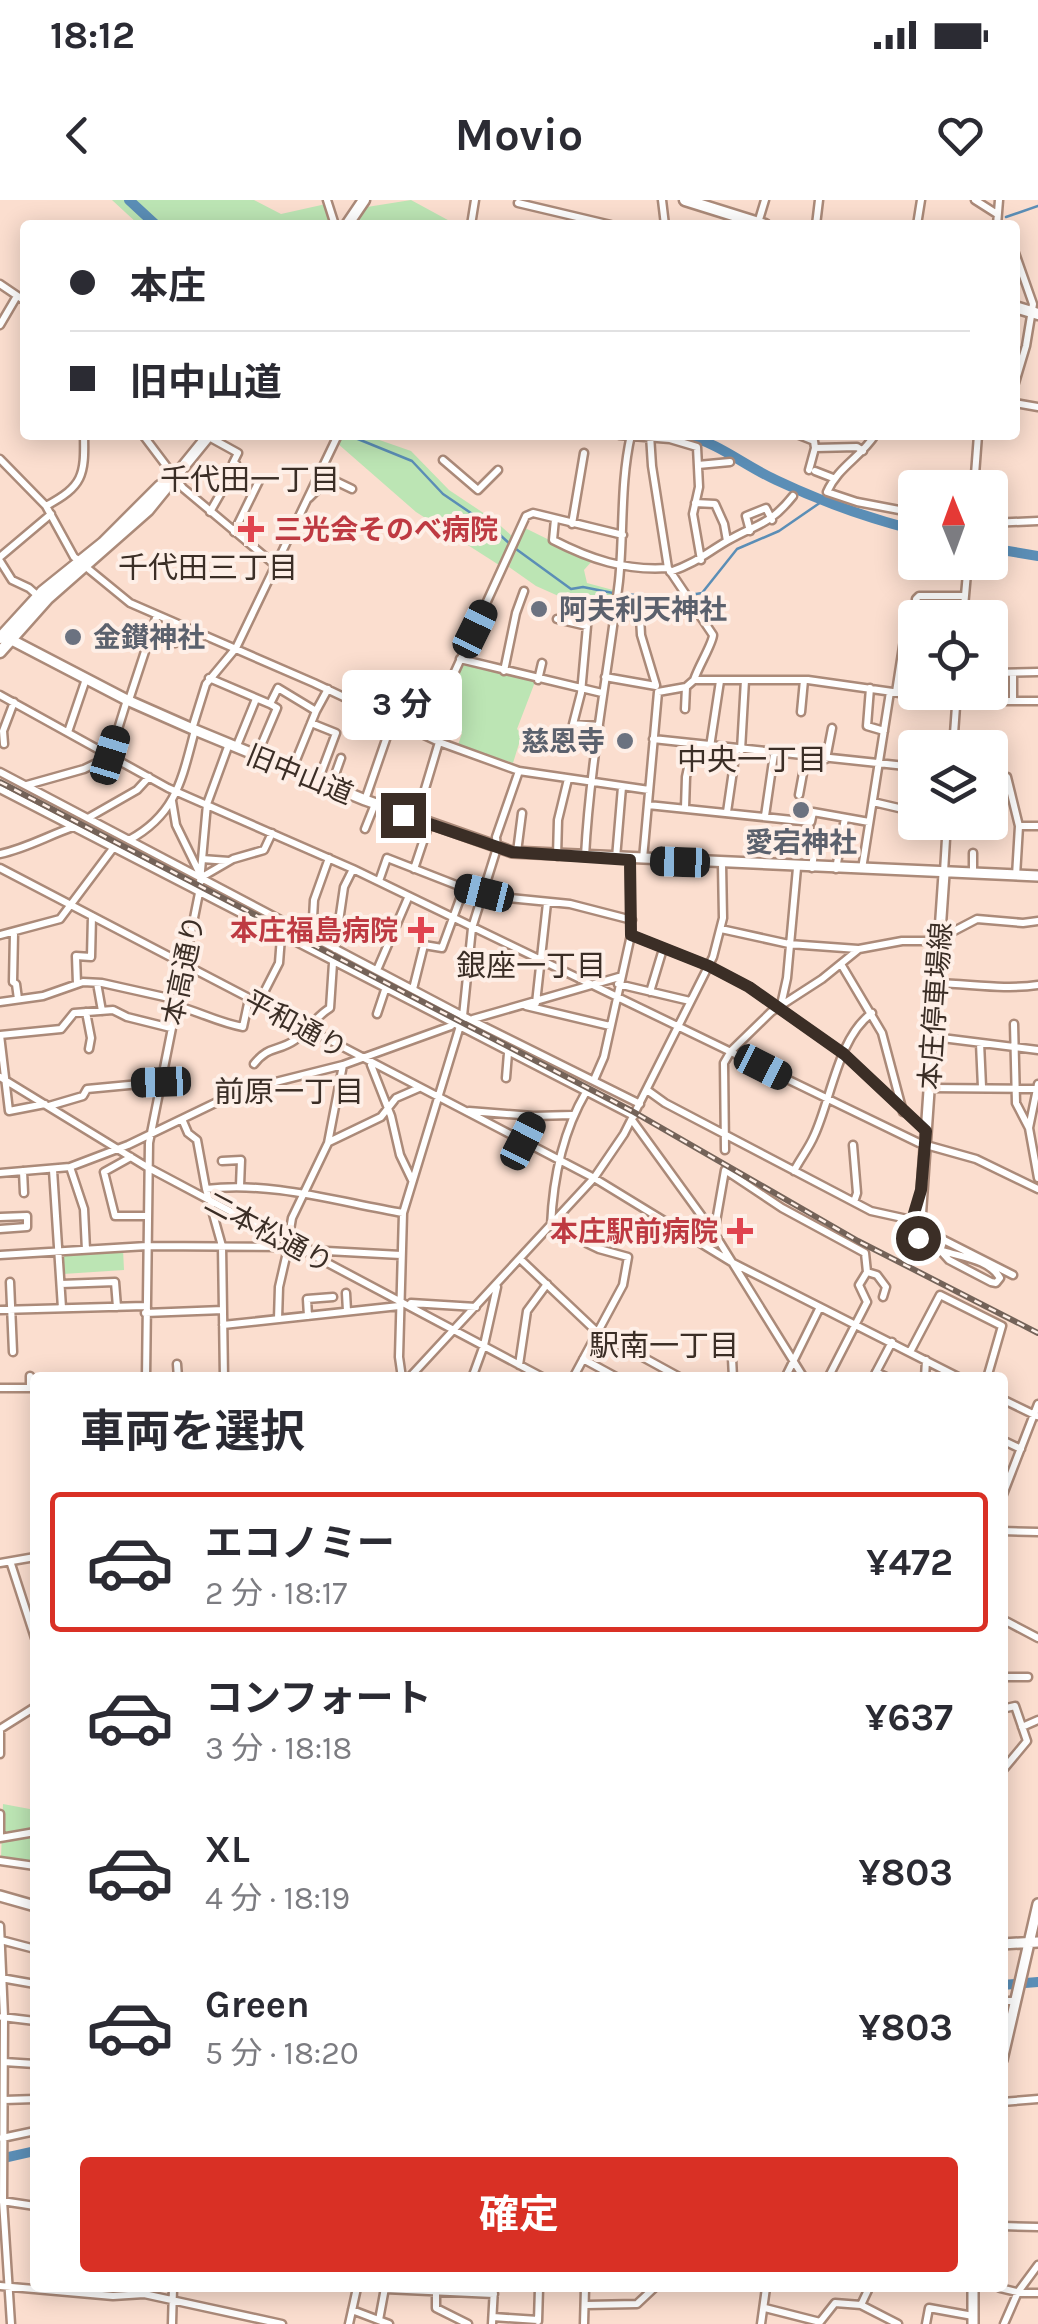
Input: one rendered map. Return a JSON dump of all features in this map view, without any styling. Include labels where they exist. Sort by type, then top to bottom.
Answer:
[{"type":"highway","points":[[345,220],[360,200]]},
{"type":"highway","points":[[685,200],[749,220]]},
{"type":"highway","points":[[0,652],[3,636],[38,596],[174,476],[202,440]]},
{"type":"highway","points":[[3,636],[48,598],[80,562]]},
{"type":"main road","name":"旧中山道","points":[[3,636],[193,730],[416,820],[517,853],[1038,876]]},
{"type":"main road","name":"本庄停車場線","points":[[916,1220],[934,1037],[944,874]]},
{"type":"main road","points":[[0,1896],[30,1905]]},
{"type":"main road","points":[[1008,2034],[1022,1973],[1034,1942],[1038,1904]]},
{"type":"main road","points":[[1008,1944],[1034,1942]]},
{"type":"main road","points":[[973,2292],[973,2320]]},
{"type":"street","points":[[975,200],[998,214]]},
{"type":"street","points":[[997,220],[999,200]]},
{"type":"street","points":[[518,202],[591,220]]},
{"type":"street","points":[[1020,267],[1034,313],[1020,366]]},
{"type":"street","points":[[0,284],[20,298]]},
{"type":"street","points":[[0,324],[17,296]]},
{"type":"street","points":[[46,506],[72,490],[80,480],[85,469],[84,440]]},
{"type":"street","points":[[146,440],[210,512],[274,565]]},
{"type":"street","points":[[215,440],[238,453],[233,462],[236,464]]},
{"type":"street","points":[[129,840],[148,826],[178,792],[209,678],[236,648],[336,440]]},
{"type":"street","points":[[585,857],[590,783],[624,535],[624,479],[630,440]]},
{"type":"street","points":[[604,677],[657,689],[686,688],[714,642],[669,570],[650,440]]},
{"type":"street","points":[[674,440],[696,446],[699,487],[693,514],[701,560]]},
{"type":"street","points":[[811,440],[815,448],[812,470],[833,478]]},
{"type":"street","points":[[871,440],[833,478],[827,492],[898,510]]},
{"type":"street","points":[[975,470],[978,440]]},
{"type":"street","points":[[815,448],[856,447],[863,451]]},
{"type":"street","points":[[572,524],[584,453]]},
{"type":"street","points":[[0,459],[46,506],[80,562],[130,603],[439,742],[519,771],[649,790]]},
{"type":"street","points":[[443,460],[478,490],[498,470]]},
{"type":"street","points":[[698,465],[730,462]]},
{"type":"street","points":[[308,498],[329,478],[352,489]]},
{"type":"street","points":[[234,532],[259,480]]},
{"type":"street","points":[[210,512],[226,484]]},
{"type":"street","points":[[555,519],[553,540],[588,558],[620,567],[669,570],[701,560],[727,541],[772,520],[793,496]]},
{"type":"street","points":[[694,503],[715,504],[727,541]]},
{"type":"street","points":[[750,531],[746,516],[766,508],[772,520]]},
{"type":"street","points":[[38,596],[12,580],[0,559],[51,514]]},
{"type":"street","points":[[426,735],[528,514],[624,535]]},
{"type":"street","points":[[1008,522],[1038,521]]},
{"type":"street","points":[[965,600],[966,580]]},
{"type":"street","points":[[504,671],[524,591]]},
{"type":"street","points":[[861,870],[884,731],[904,640],[914,624],[916,599],[965,596]]},
{"type":"street","points":[[614,614],[640,618],[657,689],[643,860]]},
{"type":"street","points":[[26,786],[111,756],[157,615]]},
{"type":"street","points":[[557,619],[587,626],[574,724],[598,726]]},
{"type":"street","points":[[153,627],[174,643]]},
{"type":"street","points":[[460,660],[602,693]]},
{"type":"street","points":[[538,680],[542,662]]},
{"type":"street","points":[[1008,673],[1038,672]]},
{"type":"street","points":[[1013,673],[1013,700]]},
{"type":"street","points":[[209,678],[278,708],[256,756]]},
{"type":"street","points":[[68,732],[86,679]]},
{"type":"street","points":[[694,680],[804,680],[898,692]]},
{"type":"street","points":[[726,812],[739,750],[745,680]]},
{"type":"street","points":[[801,712],[804,680]]},
{"type":"street","points":[[710,747],[720,681]]},
{"type":"street","points":[[270,704],[278,688],[316,710]]},
{"type":"street","points":[[686,688],[686,709]]},
{"type":"street","points":[[870,688],[868,726],[884,731]]},
{"type":"street","points":[[292,770],[328,690]]},
{"type":"street","points":[[0,694],[178,792],[352,869],[827,1100],[925,1145],[976,1159],[1038,1189]]},
{"type":"street","name":"本高通り","points":[[146,1372],[147,1166],[151,1132],[199,893],[206,804],[256,699]]},
{"type":"street","points":[[1008,700],[1038,701]]},
{"type":"street","points":[[4,744],[3,732],[14,702]]},
{"type":"street","points":[[365,829],[394,719]]},
{"type":"street","points":[[311,722],[336,733],[318,781]]},
{"type":"street","points":[[826,760],[832,728]]},
{"type":"street","points":[[653,739],[898,766]]},
{"type":"street","points":[[416,820],[439,742]]},
{"type":"street","points":[[685,808],[693,744]]},
{"type":"street","points":[[765,816],[774,754]]},
{"type":"street","points":[[799,795],[806,757]]},
{"type":"street","points":[[331,786],[341,758]]},
{"type":"street","points":[[467,1018],[472,928],[497,848],[496,837],[519,771]]},
{"type":"street","points":[[0,772],[467,1018],[594,1080],[664,1103],[876,1213],[932,1226],[936,1236],[1013,1276]]},
{"type":"street","points":[[88,818],[137,790],[149,777]]},
{"type":"street","points":[[1008,778],[1019,826],[1016,876]]},
{"type":"street","points":[[557,856],[558,820],[568,780]]},
{"type":"street","points":[[616,859],[622,787]]},
{"type":"street","points":[[0,789],[633,1118],[714,1234],[801,1372]]},
{"type":"street","points":[[172,801],[176,826],[201,878]]},
{"type":"street","points":[[873,802],[898,808]]},
{"type":"street","points":[[648,805],[810,822],[813,812],[870,822]]},
{"type":"street","points":[[517,853],[522,814]]},
{"type":"street","points":[[836,869],[845,818]]},
{"type":"street","points":[[414,869],[429,824]]},
{"type":"street","points":[[1019,826],[1038,826]]},
{"type":"street","points":[[0,854],[32,846],[74,827]]},
{"type":"street","points":[[812,868],[817,831]]},
{"type":"street","points":[[201,878],[230,861],[264,850],[272,833]]},
{"type":"street","points":[[944,874],[946,840]]},
{"type":"street","points":[[0,935],[60,919],[114,847]]},
{"type":"street","points":[[973,853],[973,874]]},
{"type":"street","points":[[312,937],[314,900],[328,858]]},
{"type":"street","points":[[379,882],[387,858],[464,888],[570,904],[632,920]]},
{"type":"street","points":[[202,859],[230,861]]},
{"type":"street","points":[[594,1080],[604,1057],[631,935],[630,860]]},
{"type":"street","points":[[415,1372],[594,1178],[633,1118],[709,966],[721,929],[722,864]]},
{"type":"street","name":"平和通り","points":[[0,868],[594,1178],[733,1263],[948,1372]]},
{"type":"street","points":[[779,1007],[788,978],[797,868]]},
{"type":"street","points":[[335,948],[344,887],[352,869]]},
{"type":"street","points":[[413,989],[424,945],[442,948],[464,888]]},
{"type":"street","points":[[377,970],[408,897]]},
{"type":"street","points":[[536,1003],[547,903]]},
{"type":"street","points":[[77,984],[76,956],[90,957],[92,916]]},
{"type":"street","points":[[721,929],[789,944],[859,949],[940,938],[979,919],[1008,923],[1038,921]]},
{"type":"street","points":[[14,932],[13,982],[18,1000]]},
{"type":"street","points":[[631,935],[709,966],[749,987],[844,1054],[926,1131]]},
{"type":"street","points":[[258,1004],[279,963],[281,936]]},
{"type":"street","points":[[650,992],[663,949]]},
{"type":"street","points":[[725,1150],[724,1063],[731,1051],[779,1007],[859,949]]},
{"type":"street","points":[[254,1064],[265,1050],[298,1039],[304,1029],[330,1008],[333,963]]},
{"type":"street","points":[[841,964],[882,1034],[903,1112]]},
{"type":"street","points":[[0,1173],[70,1167],[118,1150],[254,1086],[343,1065],[456,1027],[467,1018],[591,986],[619,980],[691,1001]]},
{"type":"street","points":[[97,982],[102,1011]]},
{"type":"street","points":[[0,1002],[97,982],[177,1003],[243,1027],[249,999]]},
{"type":"street","points":[[938,983],[990,984],[1012,989],[1038,984]]},
{"type":"street","points":[[377,1014],[384,990]]},
{"type":"street","points":[[525,1006],[610,1026]]},
{"type":"street","points":[[161,1082],[86,1088],[83,1096],[9,1110],[2,1078],[0,1035],[60,1028],[74,1013],[113,1010],[172,1028]]},
{"type":"street","points":[[86,1012],[89,1048]]},
{"type":"street","points":[[794,1171],[813,1139],[837,1066],[864,1018],[872,1012]]},
{"type":"street","points":[[1014,1024],[1014,1086],[1020,1114],[1029,1128]]},
{"type":"street","points":[[402,1372],[403,1213],[456,1027]]},
{"type":"street","points":[[934,1037],[1038,1050]]},
{"type":"street","points":[[980,1043],[982,1087]]},
{"type":"street","points":[[506,1078],[508,1053]]},
{"type":"street","points":[[371,1064],[412,1180]]},
{"type":"street","points":[[278,1320],[279,1287],[292,1218],[328,1142],[343,1065]]},
{"type":"street","name":"二本松通り","points":[[2,1078],[118,1150],[288,1245],[533,1372]]},
{"type":"street","points":[[929,1088],[1038,1086],[1029,1128],[1038,1178]]},
{"type":"street","points":[[328,1142],[353,1133],[389,1111],[396,1098],[419,1088]]},
{"type":"street","points":[[551,1226],[559,1160],[572,1115],[586,1092]]},
{"type":"street","points":[[464,1111],[572,1115]]},
{"type":"street","points":[[523,1141],[535,1116]]},
{"type":"street","points":[[182,1119],[188,1133],[197,1140],[207,1198],[222,1246],[224,1372]]},
{"type":"street","points":[[853,1145],[857,1194],[854,1202]]},
{"type":"street","points":[[131,1157],[104,1172],[115,1216],[147,1216]]},
{"type":"street","points":[[222,1161],[241,1160],[240,1186]]},
{"type":"street","points":[[70,1167],[84,1209],[86,1250]]},
{"type":"street","points":[[53,1170],[62,1308]]},
{"type":"street","points":[[714,1234],[725,1170],[782,1208],[865,1253],[867,1272],[859,1283],[867,1302]]},
{"type":"street","points":[[23,1172],[24,1193]]},
{"type":"street","points":[[206,1189],[282,1189],[403,1213]]},
{"type":"street","points":[[0,1217],[26,1216],[27,1227],[0,1228]]},
{"type":"street","points":[[916,1220],[909,1232],[913,1236],[991,1282],[1000,1278],[996,1272],[961,1254],[940,1250]]},
{"type":"street","points":[[916,1220],[926,1242]]},
{"type":"street","points":[[551,1226],[599,1249],[628,1256],[623,1285],[576,1372]]},
{"type":"street","points":[[0,1255],[147,1246],[288,1245]]},
{"type":"street","points":[[302,1249],[401,1255]]},
{"type":"street","points":[[520,1260],[597,1332],[670,1372]]},
{"type":"street","points":[[867,1272],[880,1278],[886,1287],[883,1298]]},
{"type":"street","points":[[10,1282],[14,1352]]},
{"type":"street","points":[[61,1284],[116,1282],[117,1307]]},
{"type":"street","points":[[519,1364],[527,1311],[547,1284]]},
{"type":"street","points":[[474,1372],[497,1285]]},
{"type":"street","points":[[861,1290],[883,1298]]},
{"type":"street","points":[[346,1293],[348,1311]]},
{"type":"street","points":[[910,1352],[940,1294],[1002,1326],[989,1372]]},
{"type":"street","points":[[308,1316],[307,1299],[333,1297]]},
{"type":"street","points":[[867,1302],[883,1298]]},
{"type":"street","points":[[831,1372],[867,1302]]},
{"type":"street","points":[[223,1325],[400,1304],[476,1306]]},
{"type":"street","points":[[788,1372],[820,1307]]},
{"type":"street","points":[[0,1310],[223,1310]]},
{"type":"street","points":[[875,1372],[892,1342]]},
{"type":"street","points":[[732,1358],[733,1372]]},
{"type":"street","points":[[583,1359],[607,1372]]},
{"type":"street","points":[[925,1372],[926,1360]]},
{"type":"street","points":[[177,1364],[178,1372]]},
{"type":"street","points":[[0,1388],[30,1388],[30,1376]]},
{"type":"street","points":[[1008,1401],[1036,1416]]},
{"type":"street","points":[[1008,1475],[1038,1404]]},
{"type":"street","points":[[1008,1443],[1021,1449]]},
{"type":"street","points":[[1008,1531],[1038,1532]]},
{"type":"street","points":[[0,1563],[30,1559]]},
{"type":"street","points":[[12,1564],[30,1622]]},
{"type":"street","points":[[1008,1621],[1038,1638]]},
{"type":"street","points":[[1008,1676],[1028,1677]]},
{"type":"street","points":[[1008,1708],[1015,1706],[1027,1741],[1008,1765]]},
{"type":"street","points":[[0,1754],[0,1729],[30,1710]]},
{"type":"street","points":[[1022,1727],[1038,1720]]},
{"type":"street","points":[[1008,1758],[1011,1762]]},
{"type":"street","points":[[0,1814],[0,1839],[30,1834]]},
{"type":"street","points":[[0,1861],[30,1865]]},
{"type":"street","points":[[0,1926],[4,2062],[1,2201],[11,2324]]},
{"type":"street","points":[[0,1940],[30,1948]]},
{"type":"street","points":[[1,1978],[30,1983]]},
{"type":"street","points":[[1008,2001],[1016,2000]]},
{"type":"street","points":[[2,2017],[30,2021]]},
{"type":"street","points":[[4,2062],[30,2064]]},
{"type":"street","points":[[4,2100],[30,2099]]},
{"type":"street","points":[[1008,2102],[1038,2099]]},
{"type":"street","points":[[2,2140],[30,2132]]},
{"type":"street","points":[[1,2201],[30,2205]]},
{"type":"street","points":[[1008,2226],[1038,2227]]},
{"type":"street","points":[[1004,2324],[1018,2292],[1038,2265]]},
{"type":"street","points":[[0,2286],[30,2288]]},
{"type":"street","points":[[1008,2290],[1038,2292]]},
{"type":"street","points":[[72,2292],[144,2294],[282,2324]]},
{"type":"street","points":[[172,2324],[173,2292]]},
{"type":"street","points":[[349,2324],[356,2292]]},
{"type":"street","points":[[379,2320],[384,2292]]},
{"type":"street","points":[[436,2292],[436,2308],[468,2324]]},
{"type":"street","points":[[494,2292],[493,2320],[538,2322],[539,2292]]},
{"type":"street","points":[[584,2324],[585,2292]]},
{"type":"street","points":[[586,2304],[637,2304],[650,2292]]},
{"type":"street","points":[[761,2324],[766,2292]]},
{"type":"street","points":[[862,2305],[867,2292]]},
{"type":"street","points":[[765,2308],[820,2322],[835,2303],[862,2305],[898,2324]]},
{"type":"street","points":[[926,2324],[929,2308],[973,2320]]},
{"type":"street","points":[[352,2310],[389,2324]]},
{"type":"green space","points":[[112,200],[254,200],[281,214],[326,204],[331,220],[134,220]]},
{"type":"green space","points":[[411,200],[448,220],[358,220],[367,207]]},
{"type":"green space","points":[[379,440],[411,451],[449,490],[513,537],[499,565],[416,512],[337,443]]},
{"type":"green space","points":[[525,528],[592,561],[584,570],[587,583],[613,590],[611,606],[601,604],[590,610],[536,586],[509,567]]},
{"type":"green space","points":[[462,664],[535,682],[517,729],[522,734],[513,763],[458,745],[462,733],[437,721]]},
{"type":"green space","points":[[123,1249],[124,1270],[63,1274],[64,1253]]},
{"type":"green space","points":[[3,1804],[30,1809],[30,1863],[1,1858]]},
{"type":"waterway","points":[[129,200],[151,220]]},
{"type":"waterway","points":[[1006,217],[1038,206]]},
{"type":"waterway","points":[[360,440],[412,461],[443,494],[510,544]]},
{"type":"waterway","points":[[699,440],[810,495],[898,525]]},
{"type":"waterway","points":[[690,595],[702,593],[737,549],[779,531],[824,500]]},
{"type":"waterway","points":[[516,549],[571,589],[583,587],[613,593]]},
{"type":"waterway","points":[[1008,551],[1038,556]]},
{"type":"waterway","points":[[621,594],[683,598]]},
{"type":"waterway","points":[[1008,1984],[1038,1982]]},
{"type":"waterway","points":[[0,2159],[30,2152]]},
{"type":"railway","points":[[0,782],[632,1111],[858,1241],[1038,1333]]},
{"type":"place","name":"三光会そのべ病院","points":[[251,529]]},
{"type":"place","name":"阿夫利天神社","points":[[539,609]]},
{"type":"place","name":"金鑚神社","points":[[73,637]]},
{"type":"place","name":"慈恩寺","points":[[625,741]]},
{"type":"place","name":"愛宕神社","points":[[801,810]]},
{"type":"place","name":"本庄福島病院","points":[[421,930]]},
{"type":"place","name":"本庄駅前病院","points":[[740,1231]]},
{"type":"district","name":"千代田一丁目","points":[[250,480]]},
{"type":"district","name":"千代田三丁目","points":[[208,568]]},
{"type":"district","name":"中央一丁目","points":[[752,760]]},
{"type":"district","name":"銀座一丁目","points":[[531,966]]},
{"type":"district","name":"前原一丁目","points":[[289,1092]]},
{"type":"district","name":"駅南一丁目","points":[[664,1346]]},
{"type":"route","points":[[403,815],[512,852],[630,860],[631,935],[709,966],[749,987],[844,1054],[926,1131],[920,1199],[909,1230],[918,1238]]}]
